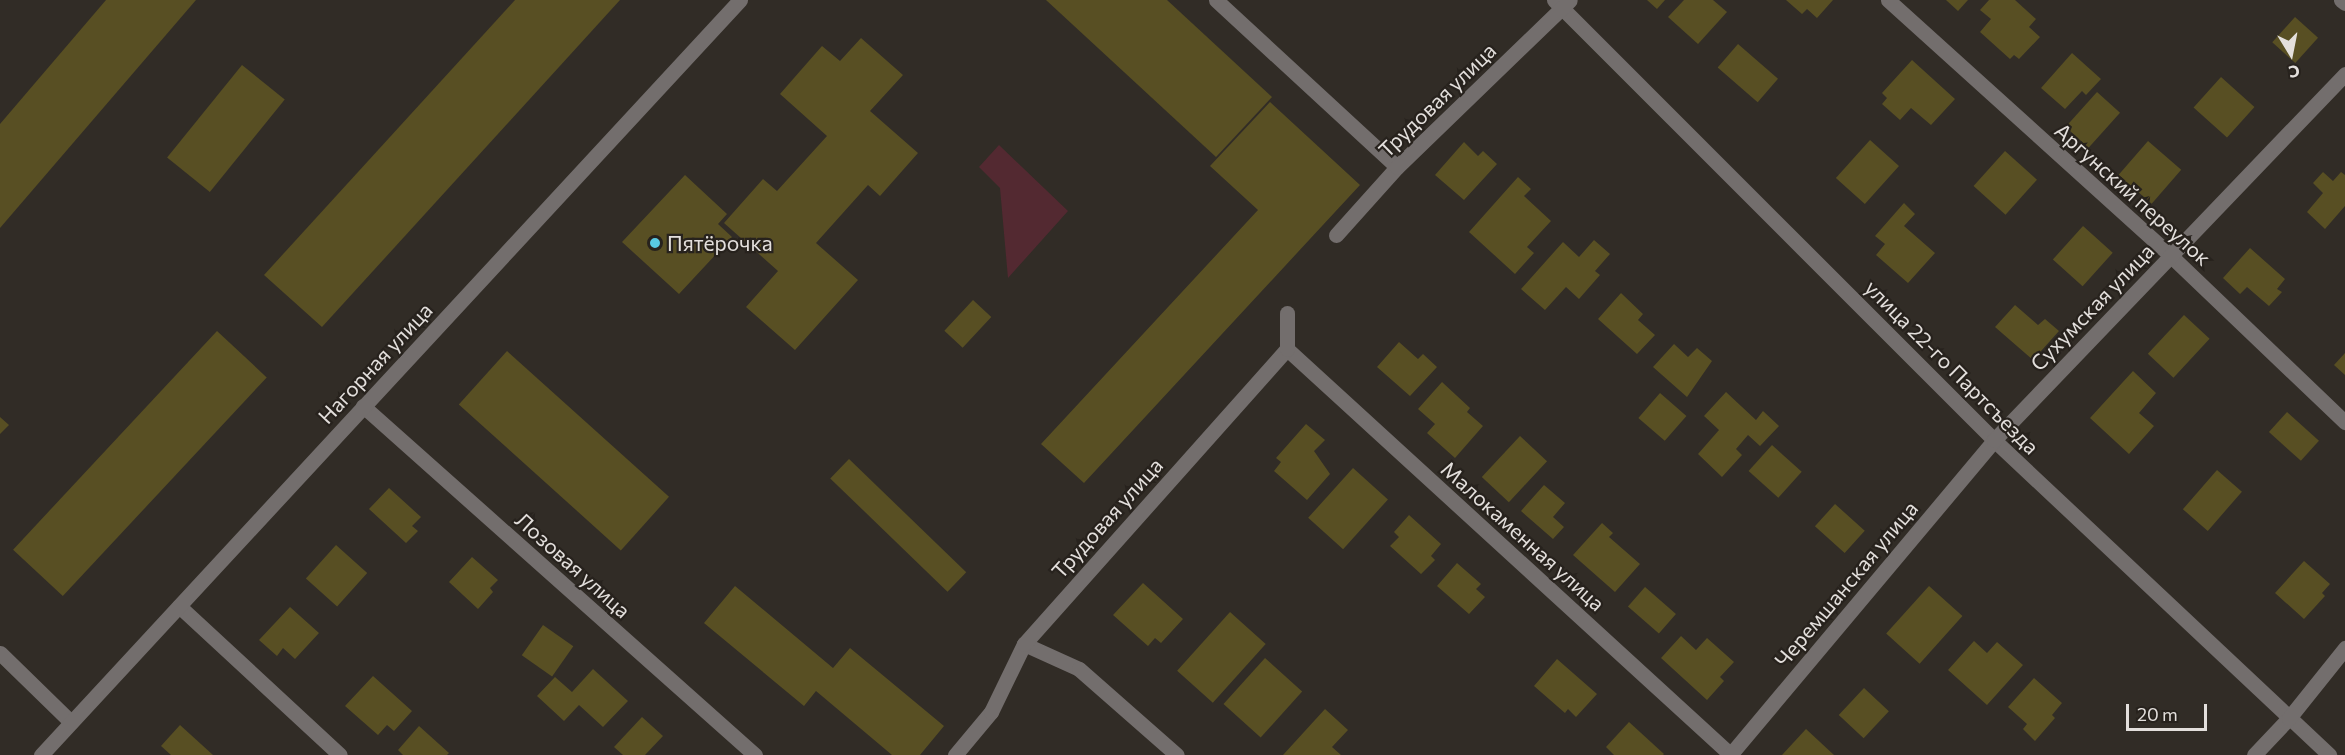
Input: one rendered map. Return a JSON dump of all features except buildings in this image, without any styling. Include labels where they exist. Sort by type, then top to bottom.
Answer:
[{"type":"street","name":"Нагорная улица","points":[[41,755],[740,0]]},
{"type":"street","points":[[1216,0],[1397,166]]},
{"type":"street","name":"Аргунский переулок","points":[[1888,0],[2170,255],[2345,422]]},
{"type":"street","points":[[2341,0],[2345,3]]},
{"type":"street","name":"Трудовая улица","points":[[1336,235],[1397,166],[1563,3]]},
{"type":"street","name":"улица 22-го Партсъезда","points":[[1563,3],[1994,440],[2329,755]]},
{"type":"street","name":"Сухумская улица","points":[[1994,440],[2345,74]]},
{"type":"street","points":[[1287,313],[1287,349]]},
{"type":"street","name":"Трудовая улица","points":[[955,755],[991,712],[1024,644],[1287,349]]},
{"type":"street","name":"Малокаменная улица","points":[[1287,349],[1730,755]]},
{"type":"street","name":"Лозовая улица","points":[[363,406],[755,755]]},
{"type":"street","name":"Черемшанская улица","points":[[1730,755],[1994,440]]},
{"type":"street","points":[[179,606],[340,755]]},
{"type":"street","points":[[1024,644],[1079,669],[1177,755]]},
{"type":"street","points":[[2254,755],[2289,718],[2345,648]]},
{"type":"street","points":[[0,653],[71,722]]},
{"type":"shaded area","points":[[999,145],[1068,211],[1008,278],[1000,188],[979,167]]},
{"type":"place","name":"Пятёрочка","points":[[655,243]]}]
